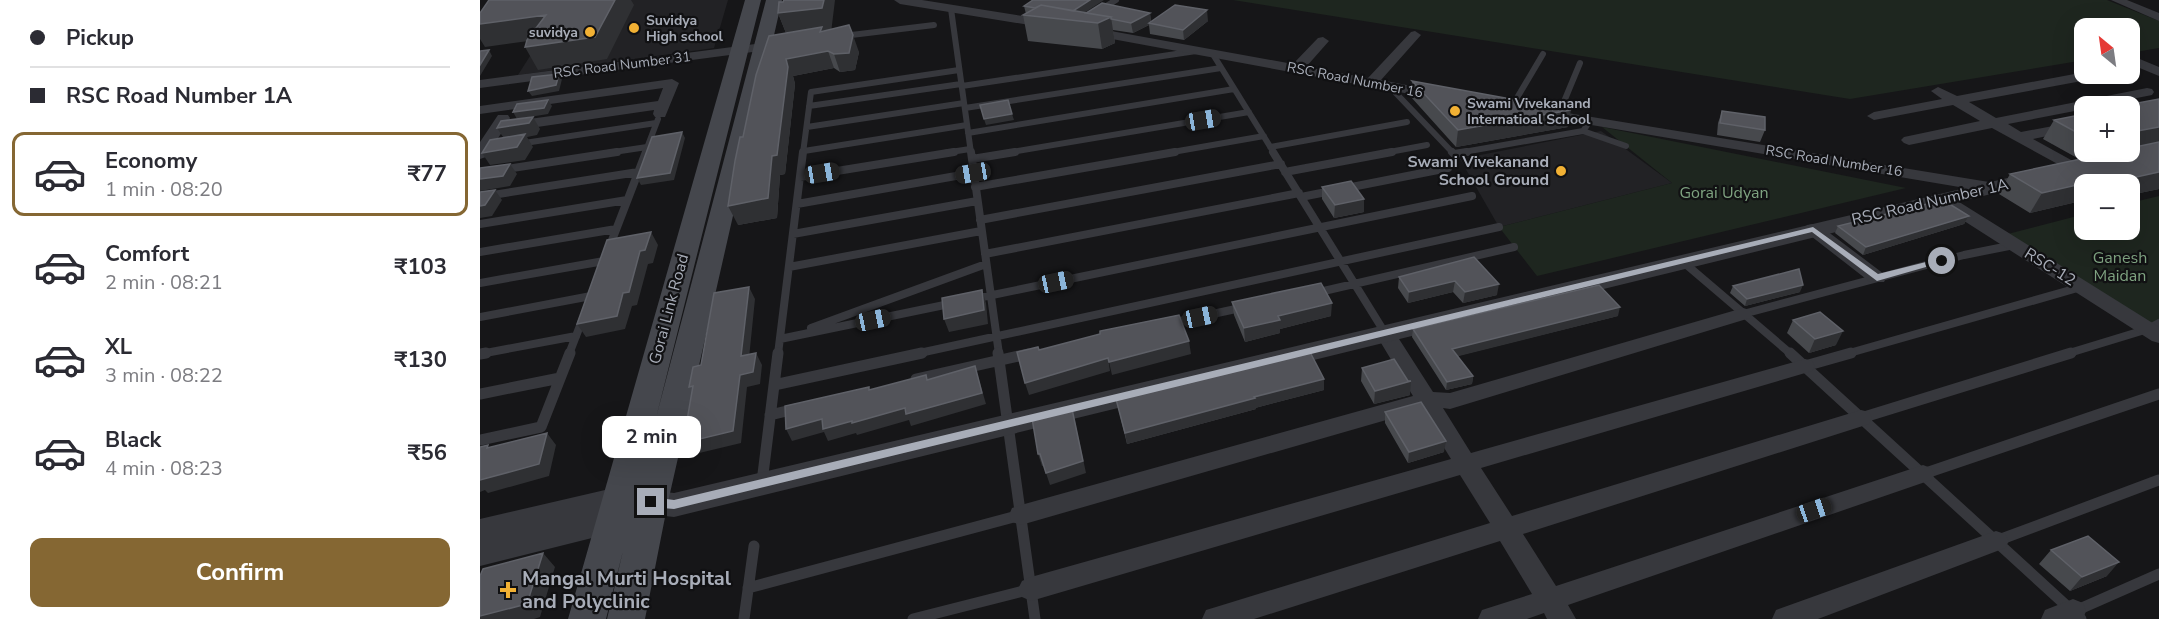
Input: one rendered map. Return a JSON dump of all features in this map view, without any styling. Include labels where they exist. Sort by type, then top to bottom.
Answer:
[{"type":"main road","name":"Gorai Link Road","points":[[753,0],[758,48]]},
{"type":"main road","name":"Gorai Link Road","points":[[587,619],[627,507],[758,48],[774,0]]},
{"type":"main road","name":"Gorai Link Road","points":[[626,619],[627,507]]},
{"type":"street","name":"RSC Road Number 16","points":[[900,0],[1196,51],[1217,62],[1296,69],[1456,99]]},
{"type":"street","points":[[2118,0],[2158,13]]},
{"type":"street","points":[[2139,0],[2158,13]]},
{"type":"street","points":[[1371,84],[1415,35]]},
{"type":"street","points":[[1296,69],[1323,41]]},
{"type":"street","name":"RSC Road Number 31","points":[[480,84],[758,48]]},
{"type":"street","points":[[2140,64],[2159,62]]},
{"type":"street","points":[[2140,66],[2159,72]]},
{"type":"street","points":[[484,150],[529,78]]},
{"type":"street","points":[[1874,116],[2074,79]]},
{"type":"street","points":[[480,110],[672,83],[660,115],[496,128]]},
{"type":"street","points":[[1938,91],[2018,137],[2087,167]]},
{"type":"street","points":[[1909,140],[2147,92]]},
{"type":"street","name":"RSC Road Number 16","points":[[1517,109],[1558,116],[1586,126],[1989,187]]},
{"type":"street","points":[[2018,137],[2074,126]]},
{"type":"street","name":"RSC Road Number 1A","points":[[627,507],[674,505],[1813,229],[1989,187],[2087,167]]},
{"type":"street","name":"RSC-12","points":[[1942,199],[2081,287],[2155,329]]},
{"type":"street","points":[[1813,229],[1877,278]]},
{"type":"street","points":[[1021,515],[1428,400],[1450,401],[1743,314]]},
{"type":"street","points":[[1385,333],[1556,609]]},
{"type":"street","points":[[1031,589],[1805,366]]},
{"type":"street","points":[[1216,619],[1862,418]]},
{"type":"street","points":[[1492,619],[1556,609],[1923,474]]},
{"type":"street","points":[[480,532],[627,507]]},
{"type":"street","points":[[480,553],[627,507]]},
{"type":"street","points":[[1786,619],[1996,541]]},
{"type":"lane","points":[[1091,15],[1116,0]]},
{"type":"lane","points":[[951,9],[1035,619]]},
{"type":"lane","points":[[832,38],[934,25]]},
{"type":"lane","points":[[809,106],[1196,51]]},
{"type":"lane","points":[[1517,109],[1544,54]]},
{"type":"lane","points":[[807,127],[964,105],[1217,62],[1385,333]]},
{"type":"lane","points":[[1558,116],[1580,63]]},
{"type":"lane","points":[[762,483],[811,92],[959,70]]},
{"type":"lane","points":[[1391,88],[1454,154],[1586,126],[1626,146]]},
{"type":"lane","points":[[804,151],[1234,89]]},
{"type":"lane","points":[[972,159],[1249,112]]},
{"type":"lane","points":[[506,146],[660,115]]},
{"type":"lane","points":[[480,283],[602,265],[660,115]]},
{"type":"lane","points":[[1270,147],[1407,122]]},
{"type":"lane","points":[[975,187],[1263,136]]},
{"type":"lane","points":[[1286,172],[1427,145]]},
{"type":"lane","points":[[480,173],[647,147]]},
{"type":"lane","points":[[801,177],[970,149]]},
{"type":"lane","points":[[980,220],[1281,164]]},
{"type":"lane","points":[[780,339],[985,259],[1300,195],[1448,168]]},
{"type":"lane","points":[[480,197],[638,172]]},
{"type":"lane","points":[[797,204],[973,173]]},
{"type":"lane","points":[[780,339],[1472,196]]},
{"type":"lane","points":[[480,224],[627,200]]},
{"type":"lane","points":[[793,234],[977,201]]},
{"type":"lane","points":[[774,385],[1499,227]]},
{"type":"lane","points":[[480,252],[616,229]]},
{"type":"lane","points":[[789,267],[981,231]]},
{"type":"lane","points":[[1743,314],[1964,255],[2014,244]]},
{"type":"lane","points":[[1309,294],[1514,248]]},
{"type":"lane","points":[[1682,261],[1862,418],[1996,541],[2070,617],[2159,574]]},
{"type":"lane","points":[[1805,366],[2081,287]]},
{"type":"lane","points":[[480,317],[592,292],[541,427],[480,440]]},
{"type":"lane","points":[[1160,326],[1252,306]]},
{"type":"lane","points":[[1862,418],[2155,329]]},
{"type":"lane","points":[[480,354],[576,336]]},
{"type":"lane","points":[[900,383],[1035,352]]},
{"type":"lane","points":[[480,394],[560,378]]},
{"type":"lane","points":[[1923,474],[2159,394]]},
{"type":"lane","points":[[770,416],[803,407]]},
{"type":"lane","points":[[1996,541],[2159,480]]},
{"type":"lane","points":[[748,588],[1021,515]]},
{"type":"lane","points":[[744,619],[754,546]]},
{"type":"lane","points":[[913,619],[1031,589]]},
{"type":"shaded area","name":"Suvidya High school","points":[[621,0],[728,0],[714,48],[518,75],[561,7]]},
{"type":"shaded area","name":"Swami Vivekanand School Ground","points":[[1601,131],[1672,183],[1499,227],[1460,159]]},
{"type":"green space","points":[[1233,0],[2107,0],[2159,21],[2159,48],[2140,51],[2140,18],[2074,18],[2074,62],[1850,99]]},
{"type":"green space","name":"Gorai Udyan","points":[[1602,127],[1906,188],[1537,276],[1499,227],[1672,183]]},
{"type":"green space","name":"Ganesh Maidan","points":[[2159,196],[2159,323],[2148,329],[2000,236],[2074,217],[2074,240],[2140,240],[2140,201]]},
{"type":"building","points":[[489,0],[615,0],[595,37],[525,47],[527,40],[546,15],[480,24],[480,13]]},
{"type":"building","points":[[824,0],[822,8],[778,13],[779,2]]},
{"type":"building","points":[[1033,0],[1090,0],[1073,11],[1041,5],[1035,8],[1024,6]]},
{"type":"building","points":[[1102,3],[1150,13],[1131,23],[1086,13]]},
{"type":"building","points":[[1041,5],[1111,17],[1098,23],[1023,15]]},
{"type":"building","points":[[1175,5],[1207,10],[1183,30],[1149,23]]},
{"type":"building","points":[[849,25],[853,35],[849,53],[834,54],[828,51],[786,59],[788,67],[777,155],[772,156],[768,198],[728,206],[740,137],[743,137],[756,75],[769,36],[822,27],[820,32]]},
{"type":"building","points":[[489,50],[480,65],[480,51]]},
{"type":"building","points":[[559,74],[556,85],[528,91],[532,77]]},
{"type":"building","points":[[1412,81],[1571,110],[1458,130]]},
{"type":"building","points":[[2159,99],[2159,127],[2140,130],[2140,103]]},
{"type":"building","points":[[548,100],[544,108],[513,112],[517,104]]},
{"type":"building","points":[[1008,100],[1012,114],[984,119],[980,105]]},
{"type":"building","points":[[1722,111],[1765,117],[1765,130],[1720,123]]},
{"type":"building","points":[[2074,116],[2074,131],[2054,120]]},
{"type":"building","points":[[533,117],[529,123],[497,128],[501,121]]},
{"type":"building","points":[[682,132],[670,173],[637,178],[652,137]]},
{"type":"building","points":[[525,134],[517,147],[482,153],[490,140]]},
{"type":"building","points":[[2159,142],[2159,172],[2140,176],[2140,174],[2074,174],[2074,186],[2042,193],[2010,174],[2074,160],[2140,162],[2140,146]]},
{"type":"building","points":[[510,164],[503,176],[480,179],[480,168]]},
{"type":"building","points":[[1351,181],[1364,199],[1335,205],[1322,187]]},
{"type":"building","points":[[495,190],[485,205],[480,206],[480,192]]},
{"type":"building","points":[[1943,200],[1969,216],[1866,247],[1838,226]]},
{"type":"building","points":[[651,232],[645,250],[640,251],[629,292],[623,293],[617,316],[577,324],[607,240]]},
{"type":"building","points":[[1474,257],[1499,284],[1465,292],[1455,281],[1409,292],[1399,277]]},
{"type":"building","points":[[1799,269],[1803,285],[1747,299],[1733,286]]},
{"type":"building","points":[[1321,283],[1332,303],[1278,316],[1280,320],[1244,328],[1232,302]]},
{"type":"building","points":[[1599,285],[1620,307],[1452,349],[1473,376],[1447,382],[1413,329]]},
{"type":"building","points":[[749,287],[741,356],[756,353],[753,372],[740,375],[733,431],[683,443],[693,386],[689,387],[693,367],[701,365],[714,293]]},
{"type":"building","points":[[982,290],[984,310],[944,319],[942,298]]},
{"type":"building","points":[[1820,312],[1843,331],[1815,339],[1793,320]]},
{"type":"building","points":[[1179,315],[1189,341],[1109,362],[1108,358],[1025,383],[1017,352],[1038,347],[1039,350],[1100,334],[1100,331]]},
{"type":"building","points":[[1310,352],[1324,379],[1125,433],[1116,399]]},
{"type":"building","points":[[1394,359],[1408,381],[1411,381],[1375,391],[1362,368]]},
{"type":"building","points":[[975,366],[982,393],[906,414],[905,408],[823,429],[822,419],[786,429],[785,406],[869,387],[869,390],[926,375],[927,380]]},
{"type":"building","points":[[1421,402],[1446,441],[1409,452],[1385,412]]},
{"type":"building","points":[[1072,409],[1083,461],[1046,473],[1040,454],[1038,454],[1032,418]]},
{"type":"building","points":[[547,433],[539,464],[480,480],[480,447],[488,445],[487,448]]},
{"type":"building","points":[[2088,536],[2119,562],[2082,577],[2051,550]]},
{"type":"building","points":[[543,553],[527,604],[480,616],[480,576],[483,569]]},
{"type":"place","name":"Suvidya High school","points":[[634,28]]},
{"type":"place","name":"suvidya","points":[[590,32]]},
{"type":"place","name":"Swami Vivekanand Internatioal School","points":[[1455,111]]},
{"type":"place","name":"Swami Vivekanand School Ground","points":[[1561,171]]},
{"type":"place","name":"Mangal Murti Hospital and Polyclinic","points":[[508,590]]},
{"type":"route","points":[[651,502],[674,505],[1813,229],[1877,278],[1942,261]]}]
